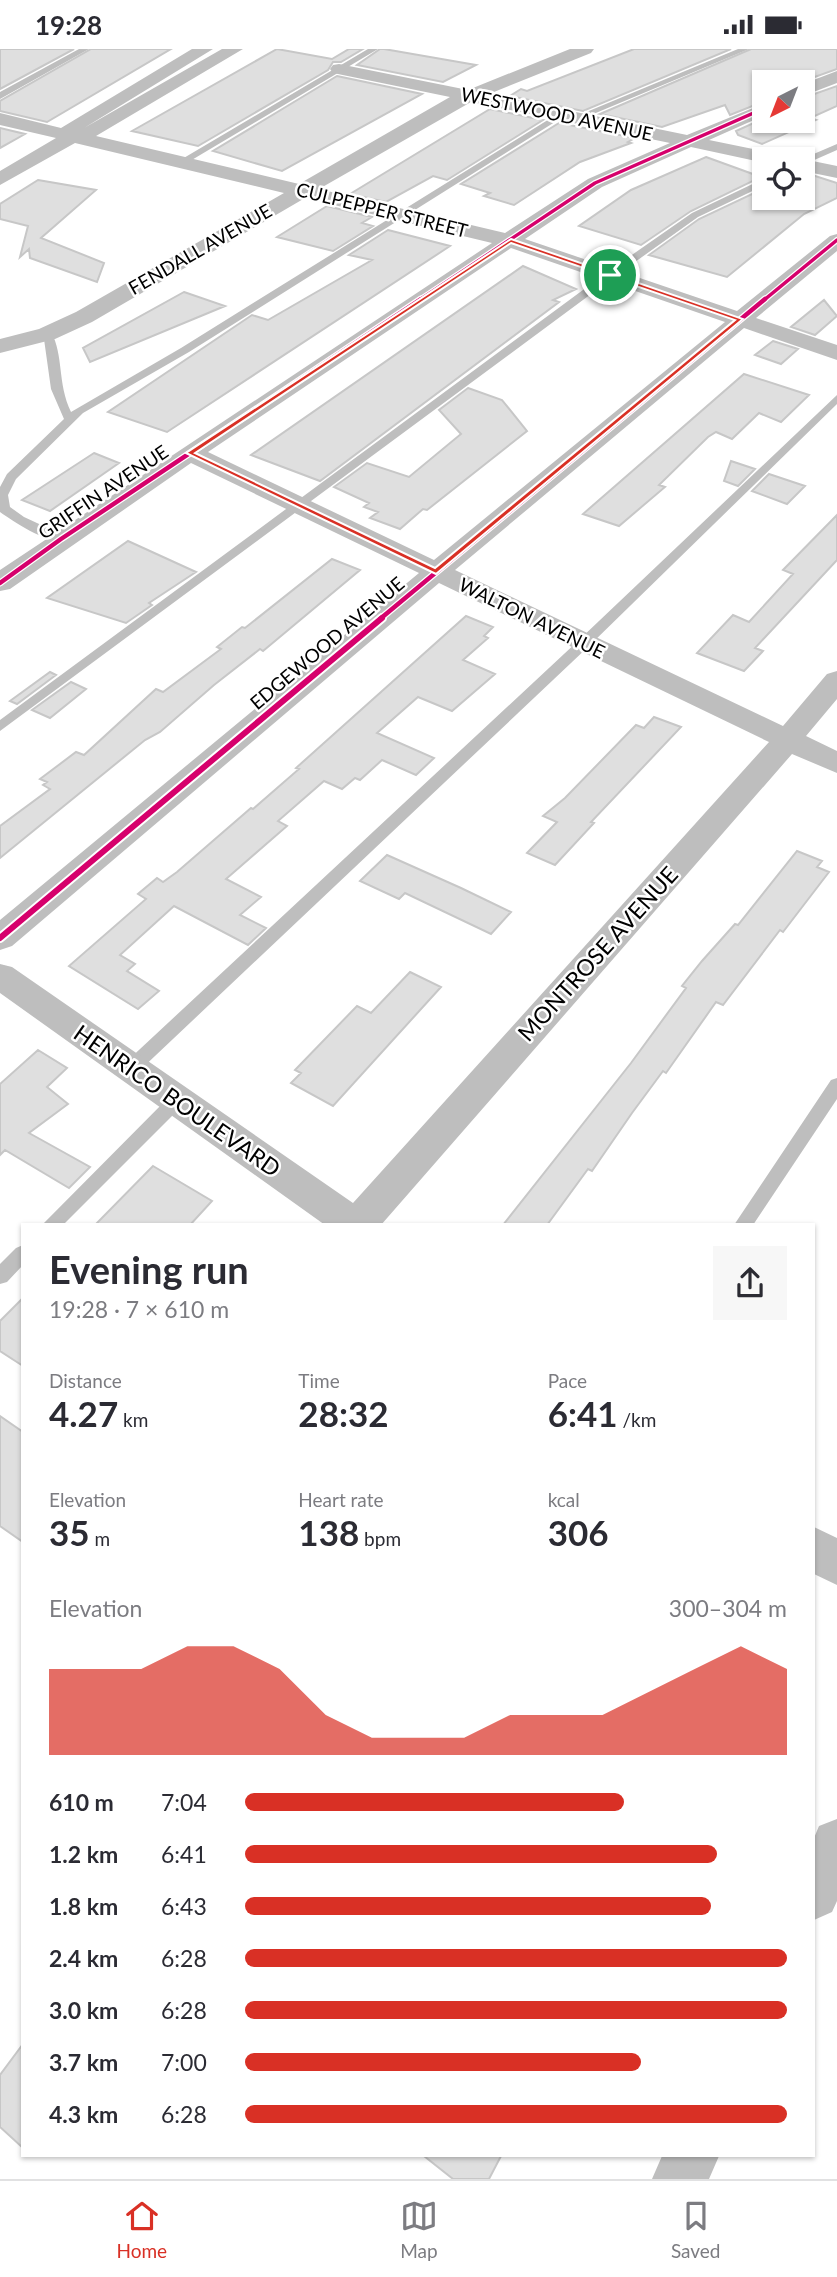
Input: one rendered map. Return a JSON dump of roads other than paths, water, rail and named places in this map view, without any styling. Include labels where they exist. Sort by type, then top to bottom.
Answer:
[{"type":"street","points":[[73,136],[70,128],[204,49]]},
{"type":"street","points":[[0,179],[73,136],[94,131],[234,49]]},
{"type":"street","points":[[524,72],[538,49]]},
{"type":"street","name":"FENDALL AVENUE","points":[[0,346],[47,334],[83,317],[468,96],[585,49]]},
{"type":"street","name":"WESTWOOD AVENUE","points":[[339,69],[752,154]]},
{"type":"street","points":[[816,85],[837,76]]},
{"type":"street","name":"GRIFFIN AVENUE","points":[[0,583],[61,539],[605,177],[752,114]]},
{"type":"street","name":"CULPEPPER STREET","points":[[0,119],[511,241],[837,353]]},
{"type":"street","points":[[815,167],[837,172]]},
{"type":"street","name":"EDGEWOOD AVENUE","points":[[0,938],[837,240]]},
{"type":"street","name":"WALTON AVENUE","points":[[190,453],[837,763]]},
{"type":"street","name":"MONTROSE AVENUE","points":[[358,1223],[788,740],[837,681]]},
{"type":"street","name":"HENRICO BOULEVARD","points":[[2,981],[353,1223]]},
{"type":"street","points":[[815,1549],[837,1564]]},
{"type":"street","points":[[815,1892],[837,1844]]},
{"type":"street","points":[[680,2179],[691,2157]]},
{"type":"lane","points":[[0,96],[85,49]]},
{"type":"lane","points":[[182,162],[374,49]]},
{"type":"lane","points":[[61,539],[20,520],[4,509],[2,495],[11,477],[79,411],[185,350],[569,116],[745,49]]},
{"type":"lane","points":[[815,158],[837,147]]},
{"type":"lane","points":[[0,727],[610,275],[695,215],[752,187]]},
{"type":"lane","points":[[47,334],[53,347],[54,377],[59,400],[70,420]]},
{"type":"lane","points":[[131,1068],[584,643],[837,398]]},
{"type":"lane","points":[[744,1223],[837,1084]]},
{"type":"lane","points":[[53,1223],[177,1100]]},
{"type":"lane","points":[[0,1276],[21,1255]]}]
